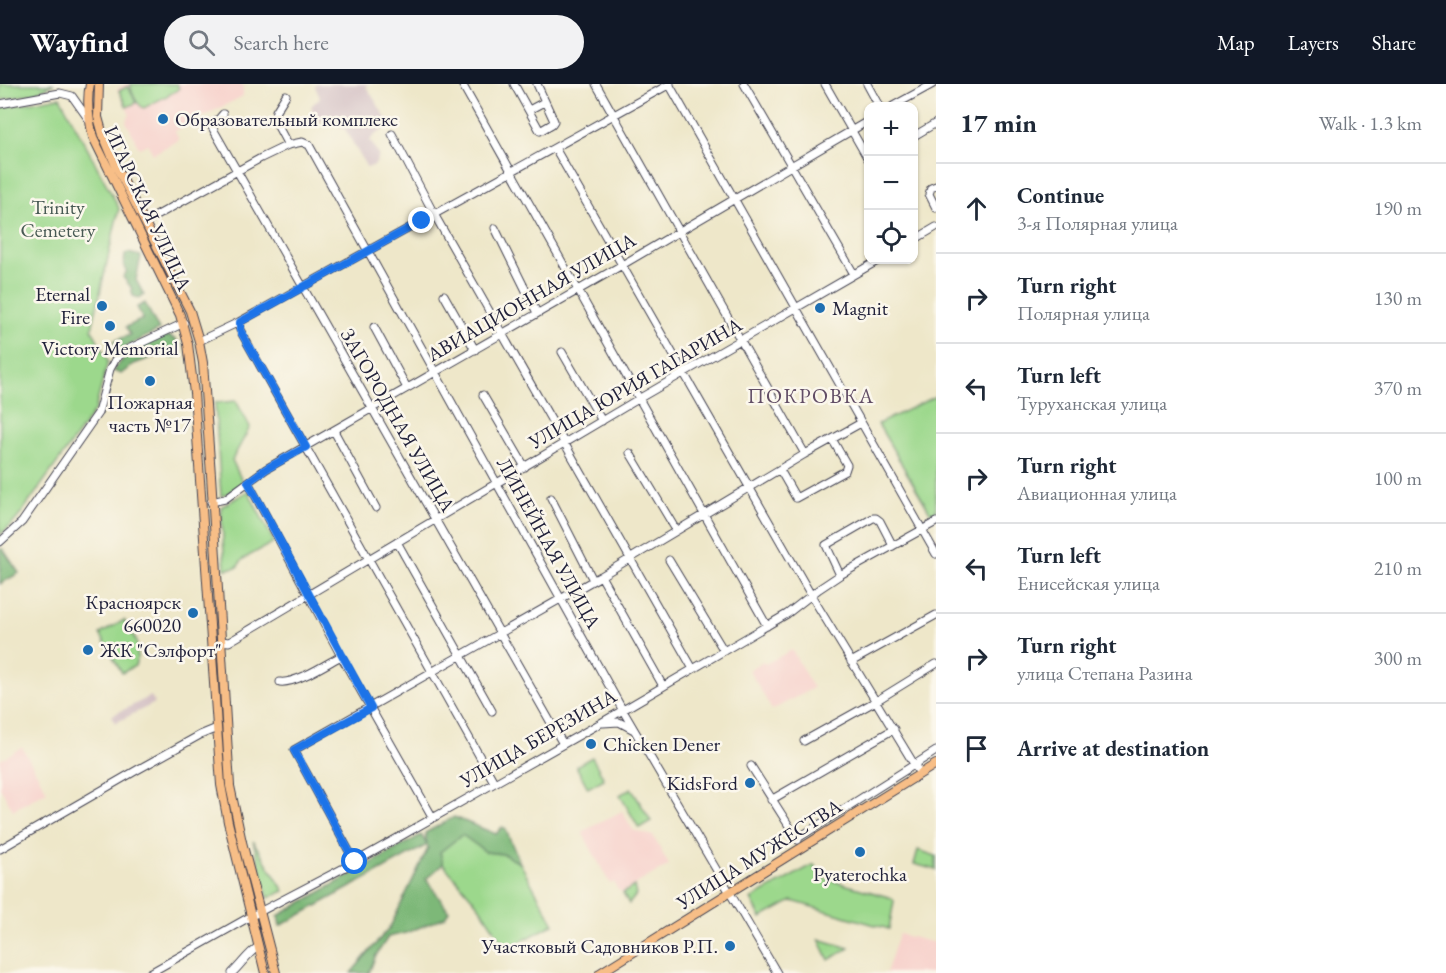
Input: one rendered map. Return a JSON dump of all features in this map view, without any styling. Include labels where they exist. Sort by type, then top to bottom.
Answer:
[{"type":"main road","name":"ИГАРСКАЯ УЛИЦА","points":[[90,84],[89,120],[101,154],[184,323],[198,442],[221,785],[265,973]]},
{"type":"main road","name":"ИГАРСКАЯ УЛИЦА","points":[[99,84],[98,117],[103,135],[190,311],[199,341],[203,363],[230,786],[276,973]]},
{"type":"main road","name":"УЛИЦА МУЖЕСТВА","points":[[600,973],[936,764]]},
{"type":"street","points":[[462,84],[767,626]]},
{"type":"street","points":[[514,84],[538,130],[554,121],[537,84]]},
{"type":"street","points":[[596,84],[805,454]]},
{"type":"street","points":[[199,341],[240,322],[670,84],[936,554]]},
{"type":"street","points":[[744,84],[854,274]]},
{"type":"street","points":[[825,84],[866,156]]},
{"type":"street","points":[[867,84],[877,102]]},
{"type":"street","points":[[900,102],[933,84]]},
{"type":"street","points":[[0,104],[60,93],[72,96],[89,120]]},
{"type":"street","points":[[145,222],[288,145],[274,119],[286,95]]},
{"type":"street","points":[[529,110],[544,102]]},
{"type":"street","name":"ЗАГОРОДНАЯ УЛИЦА","points":[[223,114],[212,127],[563,744]]},
{"type":"street","name":"АВИАЦИОННАЯ УЛИЦА","points":[[211,502],[225,499],[266,469],[864,123]]},
{"type":"street","points":[[918,134],[936,123]]},
{"type":"street","points":[[392,134],[434,214],[693,669]]},
{"type":"street","name":"ЛИНЕЙНАЯ УЛИЦА","points":[[288,145],[303,142],[309,145],[622,709],[777,973]]},
{"type":"street","points":[[555,148],[749,489],[920,774]]},
{"type":"street","points":[[936,186],[931,188],[929,194],[936,208]]},
{"type":"street","points":[[918,238],[936,227]]},
{"type":"street","points":[[495,228],[537,313]]},
{"type":"street","name":"УЛИЦА ЮРИЯ ГАГАРИНА","points":[[221,641],[229,642],[640,398],[872,264]]},
{"type":"street","points":[[444,296],[474,350]]},
{"type":"street","points":[[240,322],[240,330],[494,782]]},
{"type":"street","points":[[0,542],[22,522],[98,413],[110,369],[115,360],[124,351],[184,323]]},
{"type":"street","points":[[374,327],[407,388]]},
{"type":"street","points":[[562,352],[602,421]]},
{"type":"street","points":[[483,394],[525,467]]},
{"type":"street","points":[[355,862],[294,750],[601,576],[861,423]]},
{"type":"street","points":[[334,431],[376,508]]},
{"type":"street","points":[[780,470],[796,498],[845,471],[847,465],[832,438]]},
{"type":"street","points":[[630,453],[676,530]]},
{"type":"street","points":[[248,482],[341,656],[433,818]]},
{"type":"street","points":[[551,498],[593,580]]},
{"type":"street","points":[[840,575],[826,545],[873,518],[880,521],[893,546]]},
{"type":"street","name":"УЛИЦА БЕРЕЗИНА","points":[[150,973],[250,916],[355,862],[599,724],[787,614],[840,575],[936,522]]},
{"type":"street","points":[[397,542],[492,711]]},
{"type":"street","points":[[669,560],[724,651]]},
{"type":"street","points":[[601,576],[663,686]]},
{"type":"street","points":[[851,662],[936,615]]},
{"type":"street","points":[[280,682],[286,682],[308,673],[341,656]]},
{"type":"street","points":[[804,741],[936,664]]},
{"type":"street","points":[[599,724],[618,722],[634,730]]},
{"type":"street","points":[[0,849],[137,770],[217,728]]},
{"type":"street","points":[[771,800],[894,729]]},
{"type":"street","points":[[798,838],[936,752]]},
{"type":"street","points":[[751,766],[771,800],[798,838],[802,848]]},
{"type":"street","points":[[232,973],[252,950],[258,947]]},
{"type":"shaded area","name":"Образовательный комплекс","points":[[126,84],[243,84],[243,96],[175,131],[179,140],[153,154],[148,144],[139,148],[126,121],[130,115],[117,89]]},
{"type":"shaded area","points":[[317,84],[368,84],[366,86],[391,126],[370,140],[379,156],[375,165],[367,168],[345,129],[324,121],[316,122],[311,106],[320,98],[315,86]]},
{"type":"shaded area","points":[[792,650],[813,688],[772,710],[749,670]]},
{"type":"shaded area","points":[[151,696],[155,703],[115,723],[111,716]]},
{"type":"shaded area","points":[[22,747],[47,791],[13,810],[0,788],[0,760]]},
{"type":"shaded area","points":[[622,811],[633,830],[653,836],[669,865],[622,892],[617,889],[614,882],[610,884],[582,832]]},
{"type":"shaded area","points":[[899,934],[936,943],[936,973],[886,973]]},
{"type":"green space","points":[[0,84],[54,84],[35,93],[0,100]]},
{"type":"green space","points":[[131,84],[177,84],[179,88],[144,108],[134,98]]},
{"type":"green space","points":[[128,86],[136,103],[127,107],[119,91]]},
{"type":"green space","name":"Trinity Cemetery","points":[[60,97],[119,208],[92,329],[108,361],[95,410],[17,519],[0,535],[0,108]]},
{"type":"green space","points":[[128,253],[141,256],[136,280],[144,295],[139,298],[133,296],[131,287],[123,277],[127,271],[124,265],[125,255]]},
{"type":"green space","points":[[145,303],[159,330],[116,352],[114,341],[130,335],[126,327],[143,319],[137,307]]},
{"type":"green space","points":[[169,336],[179,343],[179,356],[171,358],[164,353],[134,364],[121,374],[113,371],[138,348],[153,340]]},
{"type":"green space","points":[[936,396],[936,511],[931,514],[878,424]]},
{"type":"green space","points":[[236,401],[250,427],[232,460],[243,483],[221,496],[215,403]]},
{"type":"green space","points":[[248,491],[274,542],[243,559],[237,567],[225,569],[221,507]]},
{"type":"green space","points":[[0,549],[3,549],[19,573],[0,584]]},
{"type":"green space","points":[[124,620],[136,642],[138,652],[135,666],[122,673],[100,634]]},
{"type":"green space","points":[[592,757],[604,779],[588,788],[576,766]]},
{"type":"green space","points":[[631,788],[651,821],[639,828],[620,795]]},
{"type":"green space","points":[[454,817],[496,834],[502,827],[505,828],[520,863],[503,854],[486,852],[462,835],[440,852],[443,864],[426,879],[449,911],[445,917],[406,933],[388,937],[375,957],[369,973],[351,973],[390,927],[428,848],[427,845],[280,926],[278,916],[421,835],[427,844],[425,833]]},
{"type":"green space","points":[[462,834],[486,852],[503,854],[520,863],[554,924],[507,949],[479,906],[443,864],[440,852]]},
{"type":"green space","points":[[253,841],[284,891],[268,898]]},
{"type":"green space","points":[[918,850],[936,856],[936,870],[914,864]]},
{"type":"green space","points":[[814,864],[823,878],[892,898],[894,901],[889,929],[792,901],[761,918],[751,899]]},
{"type":"green space","points":[[634,886],[636,895],[629,904],[623,893]]},
{"type":"green space","points":[[819,939],[849,948],[829,960]]},
{"type":"place","name":"Образовательный комплекс","points":[[163,119]]},
{"type":"place","name":"Eternal Fire","points":[[102,306]]},
{"type":"place","name":"Magnit","points":[[820,308]]},
{"type":"place","name":"Victory Memorial","points":[[110,326]]},
{"type":"place","name":"Пожарная часть №17","points":[[150,381]]},
{"type":"place","name":"Красноярск 660020","points":[[193,613]]},
{"type":"place","name":"ЖК \"Сэлфорт\"","points":[[88,650]]},
{"type":"place","name":"Chicken Dener","points":[[591,744]]},
{"type":"place","name":"KidsFord","points":[[750,783]]},
{"type":"place","name":"Pyaterochka","points":[[860,852]]},
{"type":"place","name":"Участковый Садовников Р.П.","points":[[730,946]]},
{"type":"district","name":"ПОКРОВКА","points":[[811,396]]},
{"type":"route","points":[[355,862],[294,750],[371,708],[248,482],[266,469],[306,447],[239,328],[240,322],[422,221]]}]
